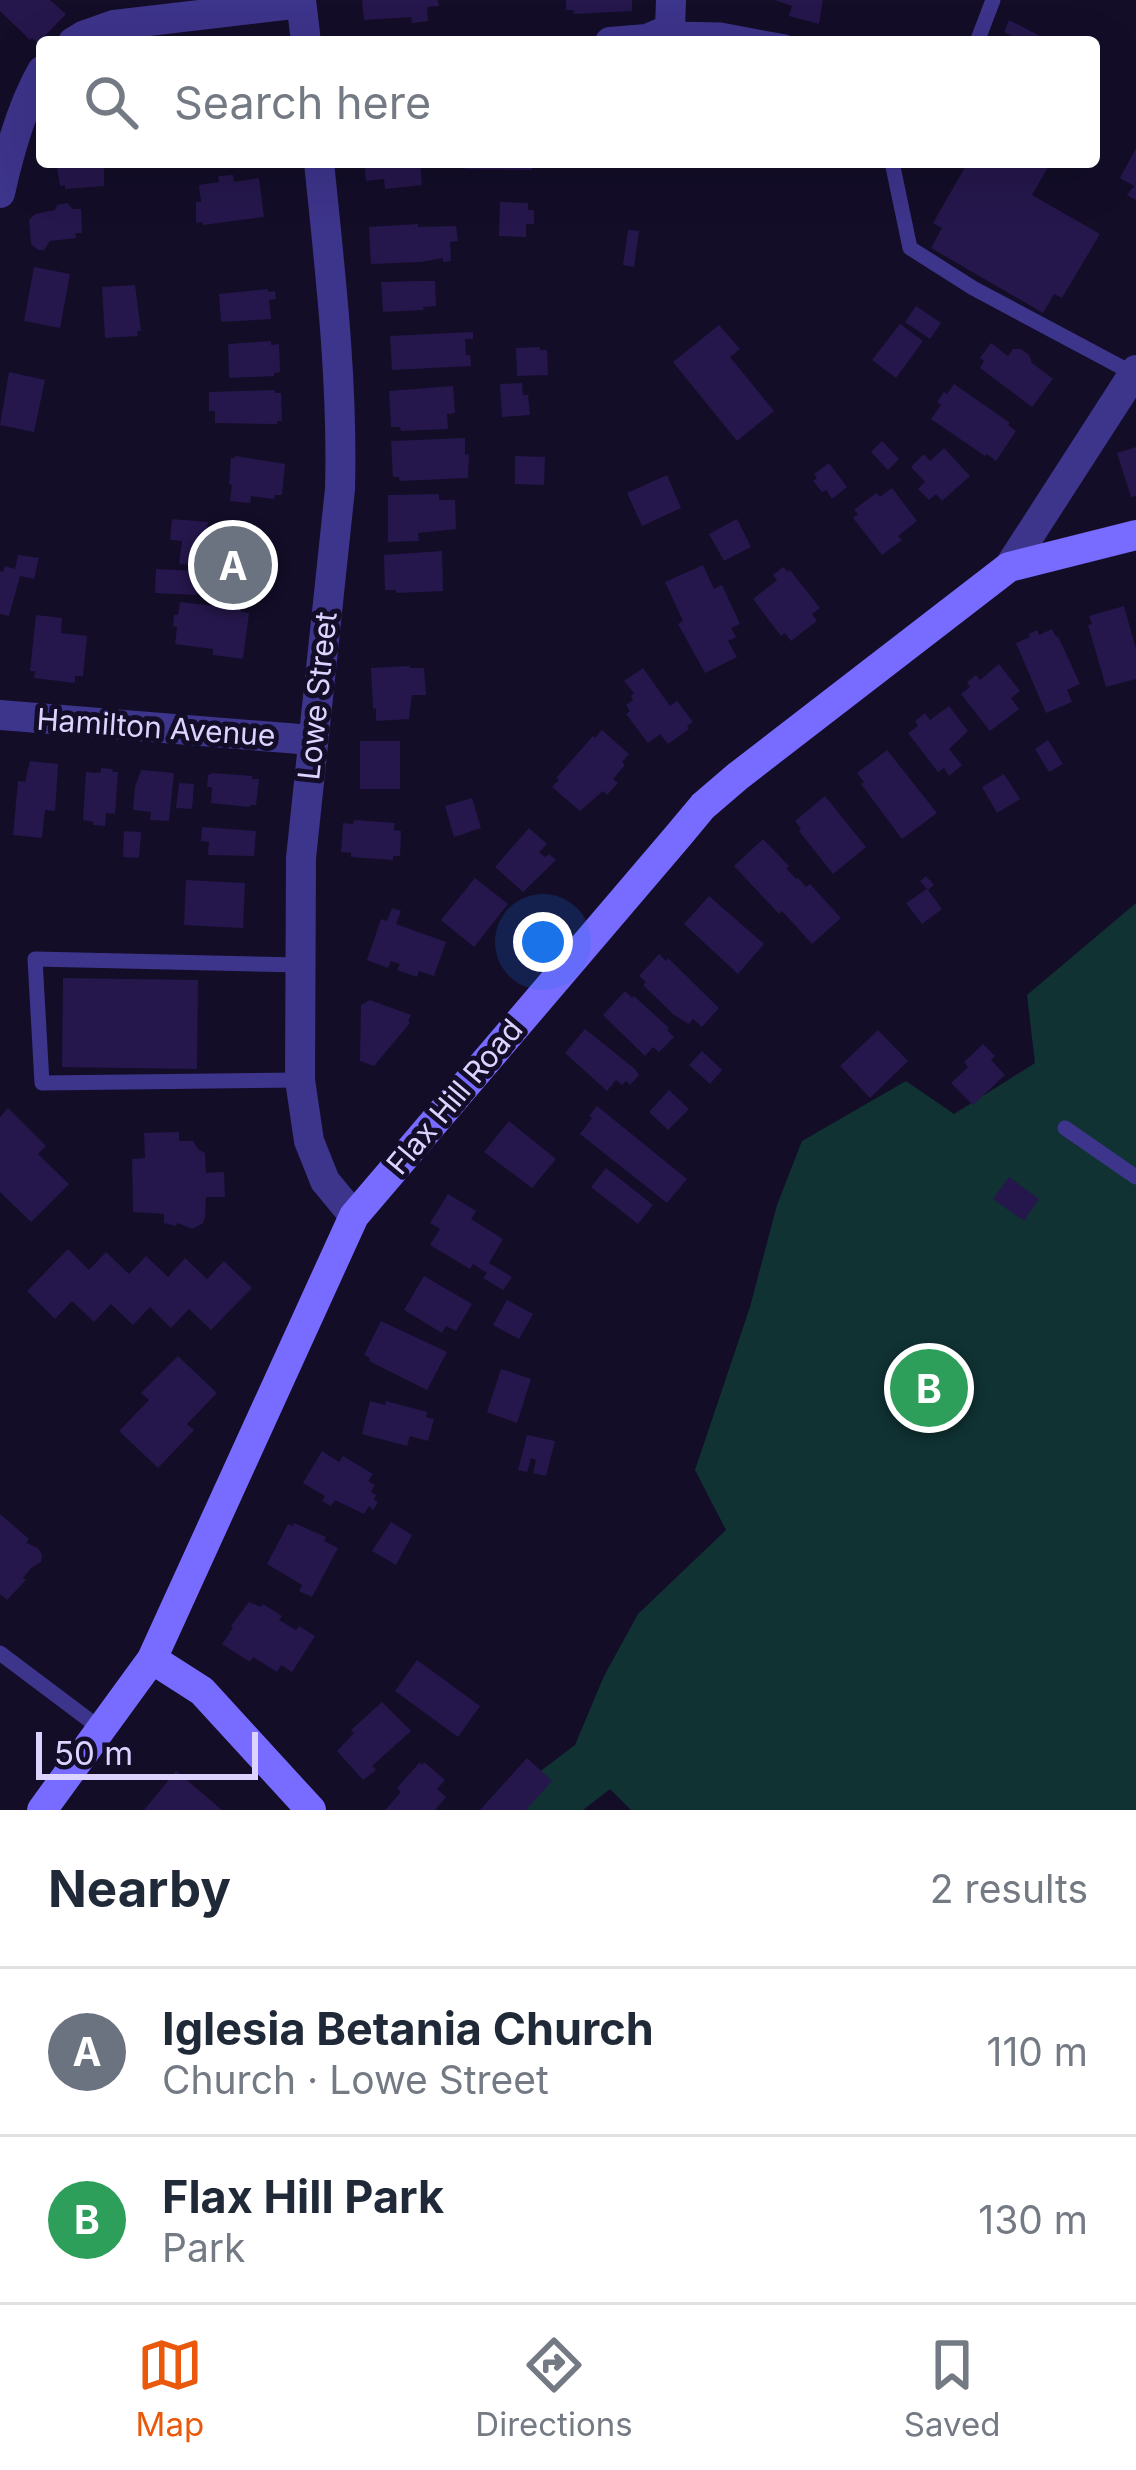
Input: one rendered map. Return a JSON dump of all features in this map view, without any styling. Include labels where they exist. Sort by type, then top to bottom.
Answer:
[{"type":"main road","name":"Flax Hill Road","points":[[43,1810],[152,1659],[354,1216],[703,806],[1009,567],[1136,536]]},
{"type":"main road","points":[[152,1659],[202,1691],[311,1810]]},
{"type":"street","points":[[87,36],[114,25],[301,1],[305,36]]},
{"type":"street","points":[[0,193],[36,83]]},
{"type":"street","name":"Lowe Street","points":[[320,168],[342,438],[301,858],[299,1080],[309,1141],[325,1180],[354,1216]]},
{"type":"street","points":[[1009,567],[1135,372]]},
{"type":"street","name":"Hamilton Avenue","points":[[0,716],[312,740]]},
{"type":"lane","points":[[979,36],[993,0]]},
{"type":"lane","points":[[671,15],[755,36]]},
{"type":"lane","points":[[893,168],[910,248],[973,288],[1135,372]]},
{"type":"lane","points":[[299,964],[34,959],[42,1083],[299,1080]]},
{"type":"lane","points":[[1066,1128],[1131,1168]]},
{"type":"lane","points":[[0,1653],[101,1729]]},
{"type":"green space","points":[[1136,903],[1136,1810],[631,1810],[610,1789],[583,1810],[489,1810],[575,1745],[604,1676],[638,1614],[726,1530],[695,1470],[750,1307],[777,1205],[802,1141],[906,1081],[954,1114],[1035,1063],[1027,995]]},
{"type":"building","points":[[0,0],[50,0],[66,14],[45,36],[36,36],[36,41],[0,11]]},
{"type":"building","points":[[362,0],[438,0],[439,6],[427,7],[428,21],[412,23],[411,17],[364,20]]},
{"type":"building","points":[[566,0],[632,0],[632,11],[574,14],[566,10]]},
{"type":"building","points":[[775,0],[823,0],[819,24],[789,16],[792,6]]},
{"type":"building","points":[[1009,20],[1040,36],[1012,36],[1004,32]]},
{"type":"building","points":[[1136,148],[1136,200],[1127,195],[1134,186],[1120,178]]},
{"type":"building","points":[[57,168],[104,168],[104,186],[60,186]]},
{"type":"building","points":[[365,168],[421,168],[422,185],[385,189],[384,179],[366,181]]},
{"type":"building","points":[[532,168],[532,170],[465,169]]},
{"type":"building","points":[[965,168],[1048,168],[1032,195],[1100,234],[1062,298],[1054,294],[1043,313],[931,248],[942,228],[933,223]]},
{"type":"building","points":[[233,175],[234,182],[259,178],[264,217],[196,223],[199,185]]},
{"type":"building","points":[[500,202],[528,203],[528,210],[534,210],[534,224],[526,224],[526,237],[499,236]]},
{"type":"building","points":[[67,203],[81,209],[82,233],[50,241],[38,250],[31,244],[29,220]]},
{"type":"building","points":[[456,226],[458,241],[450,242],[451,261],[371,264],[369,227]]},
{"type":"building","points":[[628,230],[639,231],[634,267],[623,265]]},
{"type":"building","points":[[34,267],[70,274],[60,328],[24,321]]},
{"type":"building","points":[[435,281],[436,306],[383,312],[381,282]]},
{"type":"building","points":[[135,285],[141,331],[138,336],[105,338],[102,287]]},
{"type":"building","points":[[275,291],[276,299],[269,300],[271,319],[221,322],[219,294]]},
{"type":"building","points":[[916,306],[941,323],[930,339],[905,322]]},
{"type":"building","points":[[900,324],[923,341],[896,378],[872,360]]},
{"type":"building","points":[[719,325],[740,349],[730,357],[774,411],[737,441],[673,362]]},
{"type":"building","points":[[473,332],[473,339],[465,339],[471,366],[392,370],[390,336]]},
{"type":"building","points":[[271,341],[271,345],[279,344],[280,372],[229,378],[228,344]]},
{"type":"building","points":[[991,343],[1008,356],[1013,349],[1021,349],[1053,379],[1032,407],[980,368],[984,361],[980,358]]},
{"type":"building","points":[[516,348],[547,350],[548,375],[517,376]]},
{"type":"building","points":[[9,372],[45,380],[34,432],[0,425]]},
{"type":"building","points":[[522,383],[530,415],[502,417],[500,384]]},
{"type":"building","points":[[954,384],[1016,431],[996,461],[931,419],[941,405],[937,402]]},
{"type":"building","points":[[453,386],[455,413],[447,414],[448,429],[401,431],[391,427],[389,391]]},
{"type":"building","points":[[209,392],[281,393],[282,421],[277,424],[215,423],[215,411],[209,411]]},
{"type":"building","points":[[465,438],[468,478],[400,481],[393,477],[391,441]]},
{"type":"building","points":[[882,441],[899,459],[888,470],[871,452]]},
{"type":"building","points":[[1136,447],[1136,496],[1131,497],[1117,453]]},
{"type":"building","points":[[944,448],[970,476],[942,501],[936,494],[929,500],[918,489],[925,482],[911,467],[924,454],[930,461]]},
{"type":"building","points":[[515,456],[545,457],[544,485],[515,484]]},
{"type":"building","points":[[231,458],[285,464],[282,495],[274,499],[251,496],[250,503],[230,501]]},
{"type":"building","points":[[829,463],[847,487],[832,499],[813,481],[814,474]]},
{"type":"building","points":[[667,475],[681,508],[642,526],[627,493]]},
{"type":"building","points":[[892,488],[917,521],[882,555],[853,518],[858,514],[854,510],[876,493],[880,497]]},
{"type":"building","points":[[439,494],[439,500],[455,500],[456,529],[418,533],[419,541],[388,542],[388,495]]},
{"type":"building","points":[[172,519],[208,522],[207,528],[220,529],[220,523],[253,526],[249,567],[179,564],[182,541],[170,540]]},
{"type":"building","points":[[737,519],[751,547],[724,561],[709,534]]},
{"type":"building","points":[[442,551],[443,591],[385,590],[384,555]]},
{"type":"building","points":[[18,555],[39,558],[34,579],[20,576],[9,616],[0,614],[0,571],[5,566],[15,569]]},
{"type":"building","points":[[703,565],[714,589],[722,585],[740,624],[731,628],[736,637],[728,641],[737,657],[705,673],[678,624],[683,621],[665,582]]},
{"type":"building","points":[[783,567],[820,608],[812,614],[817,621],[791,641],[785,633],[781,636],[753,599],[777,580],[773,575]]},
{"type":"building","points":[[156,569],[199,571],[197,595],[155,593]]},
{"type":"building","points":[[180,602],[249,613],[243,659],[175,644],[174,615],[178,615]]},
{"type":"building","points":[[1124,606],[1136,649],[1136,679],[1106,687],[1089,616]]},
{"type":"building","points":[[36,615],[62,618],[61,633],[87,636],[83,676],[75,676],[75,683],[34,678],[35,671],[30,671]]},
{"type":"building","points":[[1052,629],[1080,684],[1067,690],[1072,702],[1046,713],[1016,643],[1037,630],[1039,635]]},
{"type":"building","points":[[999,664],[1020,691],[1011,698],[1019,709],[990,731],[961,694],[970,687],[967,682],[976,675],[980,680]]},
{"type":"building","points":[[371,668],[424,668],[426,695],[412,695],[409,719],[376,721]]},
{"type":"building","points":[[643,668],[670,706],[677,701],[693,722],[668,744],[660,734],[648,743],[626,714],[634,693],[624,681]]},
{"type":"building","points":[[949,706],[968,731],[949,749],[962,765],[949,776],[944,768],[938,772],[908,733],[925,713],[930,720]]},
{"type":"building","points":[[602,730],[629,754],[613,779],[618,783],[580,811],[552,787]]},
{"type":"building","points":[[1048,740],[1063,764],[1049,772],[1035,749]]},
{"type":"building","points":[[360,741],[400,741],[400,789],[360,789]]},
{"type":"building","points":[[887,750],[937,813],[902,839],[857,773]]},
{"type":"building","points":[[30,761],[58,764],[55,811],[45,810],[42,838],[13,835],[18,781],[25,782]]},
{"type":"building","points":[[101,768],[118,772],[115,814],[106,813],[105,826],[83,820],[86,772],[101,772]]},
{"type":"building","points":[[141,770],[174,773],[169,821],[150,820],[151,812],[133,810]]},
{"type":"building","points":[[1004,774],[1020,799],[997,813],[982,787]]},
{"type":"building","points":[[208,775],[259,779],[256,805],[211,803],[212,787],[207,787]]},
{"type":"building","points":[[179,783],[194,784],[192,809],[176,808]]},
{"type":"building","points":[[825,796],[866,847],[833,874],[795,821]]},
{"type":"building","points":[[472,798],[481,828],[454,837],[445,806]]},
{"type":"building","points":[[343,823],[395,823],[394,830],[401,831],[400,856],[393,860],[341,852]]},
{"type":"building","points":[[202,827],[256,831],[254,856],[208,855],[209,842],[201,841]]},
{"type":"building","points":[[529,828],[547,844],[539,852],[556,860],[523,892],[495,867]]},
{"type":"building","points":[[124,831],[141,832],[139,858],[123,857]]},
{"type":"building","points":[[763,839],[796,879],[806,887],[810,884],[841,918],[812,944],[734,866]]},
{"type":"building","points":[[926,876],[934,885],[928,890],[942,909],[922,924],[906,903],[927,889],[920,881]]},
{"type":"building","points":[[475,878],[508,904],[474,947],[441,920]]},
{"type":"building","points":[[186,880],[245,883],[243,928],[184,925]]},
{"type":"building","points":[[709,896],[764,944],[738,974],[684,924]]},
{"type":"building","points":[[392,908],[401,911],[396,924],[446,942],[434,976],[419,971],[417,977],[397,970],[400,964],[391,961],[388,968],[367,960],[381,919],[387,921]]},
{"type":"building","points":[[659,954],[719,1008],[702,1027],[693,1019],[689,1024],[674,1015],[643,985],[646,982],[639,976]]},
{"type":"building","points":[[63,978],[198,980],[197,1069],[62,1067]]},
{"type":"building","points":[[625,991],[669,1028],[674,1037],[659,1052],[653,1047],[645,1056],[603,1015]]},
{"type":"building","points":[[370,1000],[411,1015],[410,1023],[374,1066],[360,1061],[361,1005]]},
{"type":"building","points":[[585,1029],[635,1069],[639,1075],[630,1085],[616,1080],[607,1091],[565,1053]]},
{"type":"building","points":[[878,1030],[908,1061],[870,1098],[840,1066]]},
{"type":"building","points":[[983,1044],[1005,1075],[973,1105],[951,1083]]},
{"type":"building","points":[[702,1051],[722,1070],[710,1084],[689,1065]]},
{"type":"building","points":[[669,1090],[689,1109],[668,1130],[649,1112]]},
{"type":"building","points":[[597,1106],[687,1179],[667,1203],[580,1134]]},
{"type":"building","points":[[8,1108],[46,1146],[38,1154],[69,1184],[31,1222],[0,1192],[0,1117]]},
{"type":"building","points":[[509,1121],[556,1159],[532,1188],[484,1152]]},
{"type":"building","points":[[179,1132],[179,1141],[193,1141],[205,1153],[206,1173],[224,1172],[225,1197],[206,1197],[205,1218],[192,1229],[164,1223],[164,1214],[133,1212],[132,1159],[145,1158],[144,1133]]},
{"type":"building","points":[[606,1168],[653,1205],[638,1224],[591,1187]]},
{"type":"building","points":[[1009,1177],[1039,1199],[1024,1221],[993,1199]]},
{"type":"building","points":[[448,1194],[476,1211],[471,1219],[503,1239],[489,1263],[512,1277],[503,1290],[483,1278],[487,1273],[473,1264],[470,1269],[430,1245],[440,1229],[430,1223]]},
{"type":"building","points":[[68,1249],[89,1270],[106,1252],[129,1274],[146,1256],[168,1277],[185,1258],[207,1279],[224,1261],[252,1288],[211,1330],[189,1309],[171,1328],[150,1307],[133,1325],[111,1304],[94,1322],[72,1301],[55,1319],[27,1291]]},
{"type":"building","points":[[424,1276],[472,1304],[456,1331],[446,1326],[442,1333],[404,1310]]},
{"type":"building","points":[[507,1300],[533,1314],[519,1339],[493,1325]]},
{"type":"building","points":[[381,1321],[447,1352],[427,1390],[364,1355]]},
{"type":"building","points":[[178,1356],[217,1393],[187,1424],[194,1430],[158,1468],[119,1431],[149,1400],[141,1393]]},
{"type":"building","points":[[501,1369],[531,1379],[517,1423],[487,1412]]},
{"type":"building","points":[[370,1401],[427,1412],[426,1417],[434,1419],[428,1441],[410,1436],[407,1446],[362,1434]]},
{"type":"building","points":[[527,1435],[555,1441],[546,1476],[533,1473],[536,1460],[531,1458],[527,1472],[518,1470]]},
{"type":"building","points":[[322,1451],[339,1462],[343,1456],[373,1474],[368,1481],[375,1485],[371,1492],[378,1502],[373,1510],[369,1506],[364,1514],[335,1500],[331,1506],[322,1501],[325,1496],[303,1483]]},
{"type":"building","points":[[0,1514],[42,1555],[7,1600],[0,1594]]},
{"type":"building","points":[[391,1522],[412,1535],[396,1565],[372,1551]]},
{"type":"building","points":[[288,1524],[326,1537],[324,1541],[338,1548],[312,1597],[299,1591],[302,1585],[267,1564]]},
{"type":"building","points":[[249,1602],[263,1604],[282,1616],[279,1620],[315,1636],[292,1672],[281,1665],[277,1672],[253,1657],[250,1662],[222,1644]]},
{"type":"building","points":[[417,1660],[480,1706],[458,1737],[395,1691]]},
{"type":"building","points":[[382,1702],[411,1731],[363,1780],[337,1751],[354,1733],[351,1730]]},
{"type":"building","points":[[527,1758],[552,1781],[526,1810],[480,1810]]},
{"type":"building","points":[[420,1762],[445,1780],[437,1789],[446,1797],[435,1810],[385,1810],[401,1792],[397,1788]]},
{"type":"building","points":[[176,1771],[222,1810],[144,1810]]},
{"type":"place","name":"Iglesia Betania Church","points":[[233,565]]},
{"type":"place","name":"Flax Hill Park","points":[[929,1388]]}]
